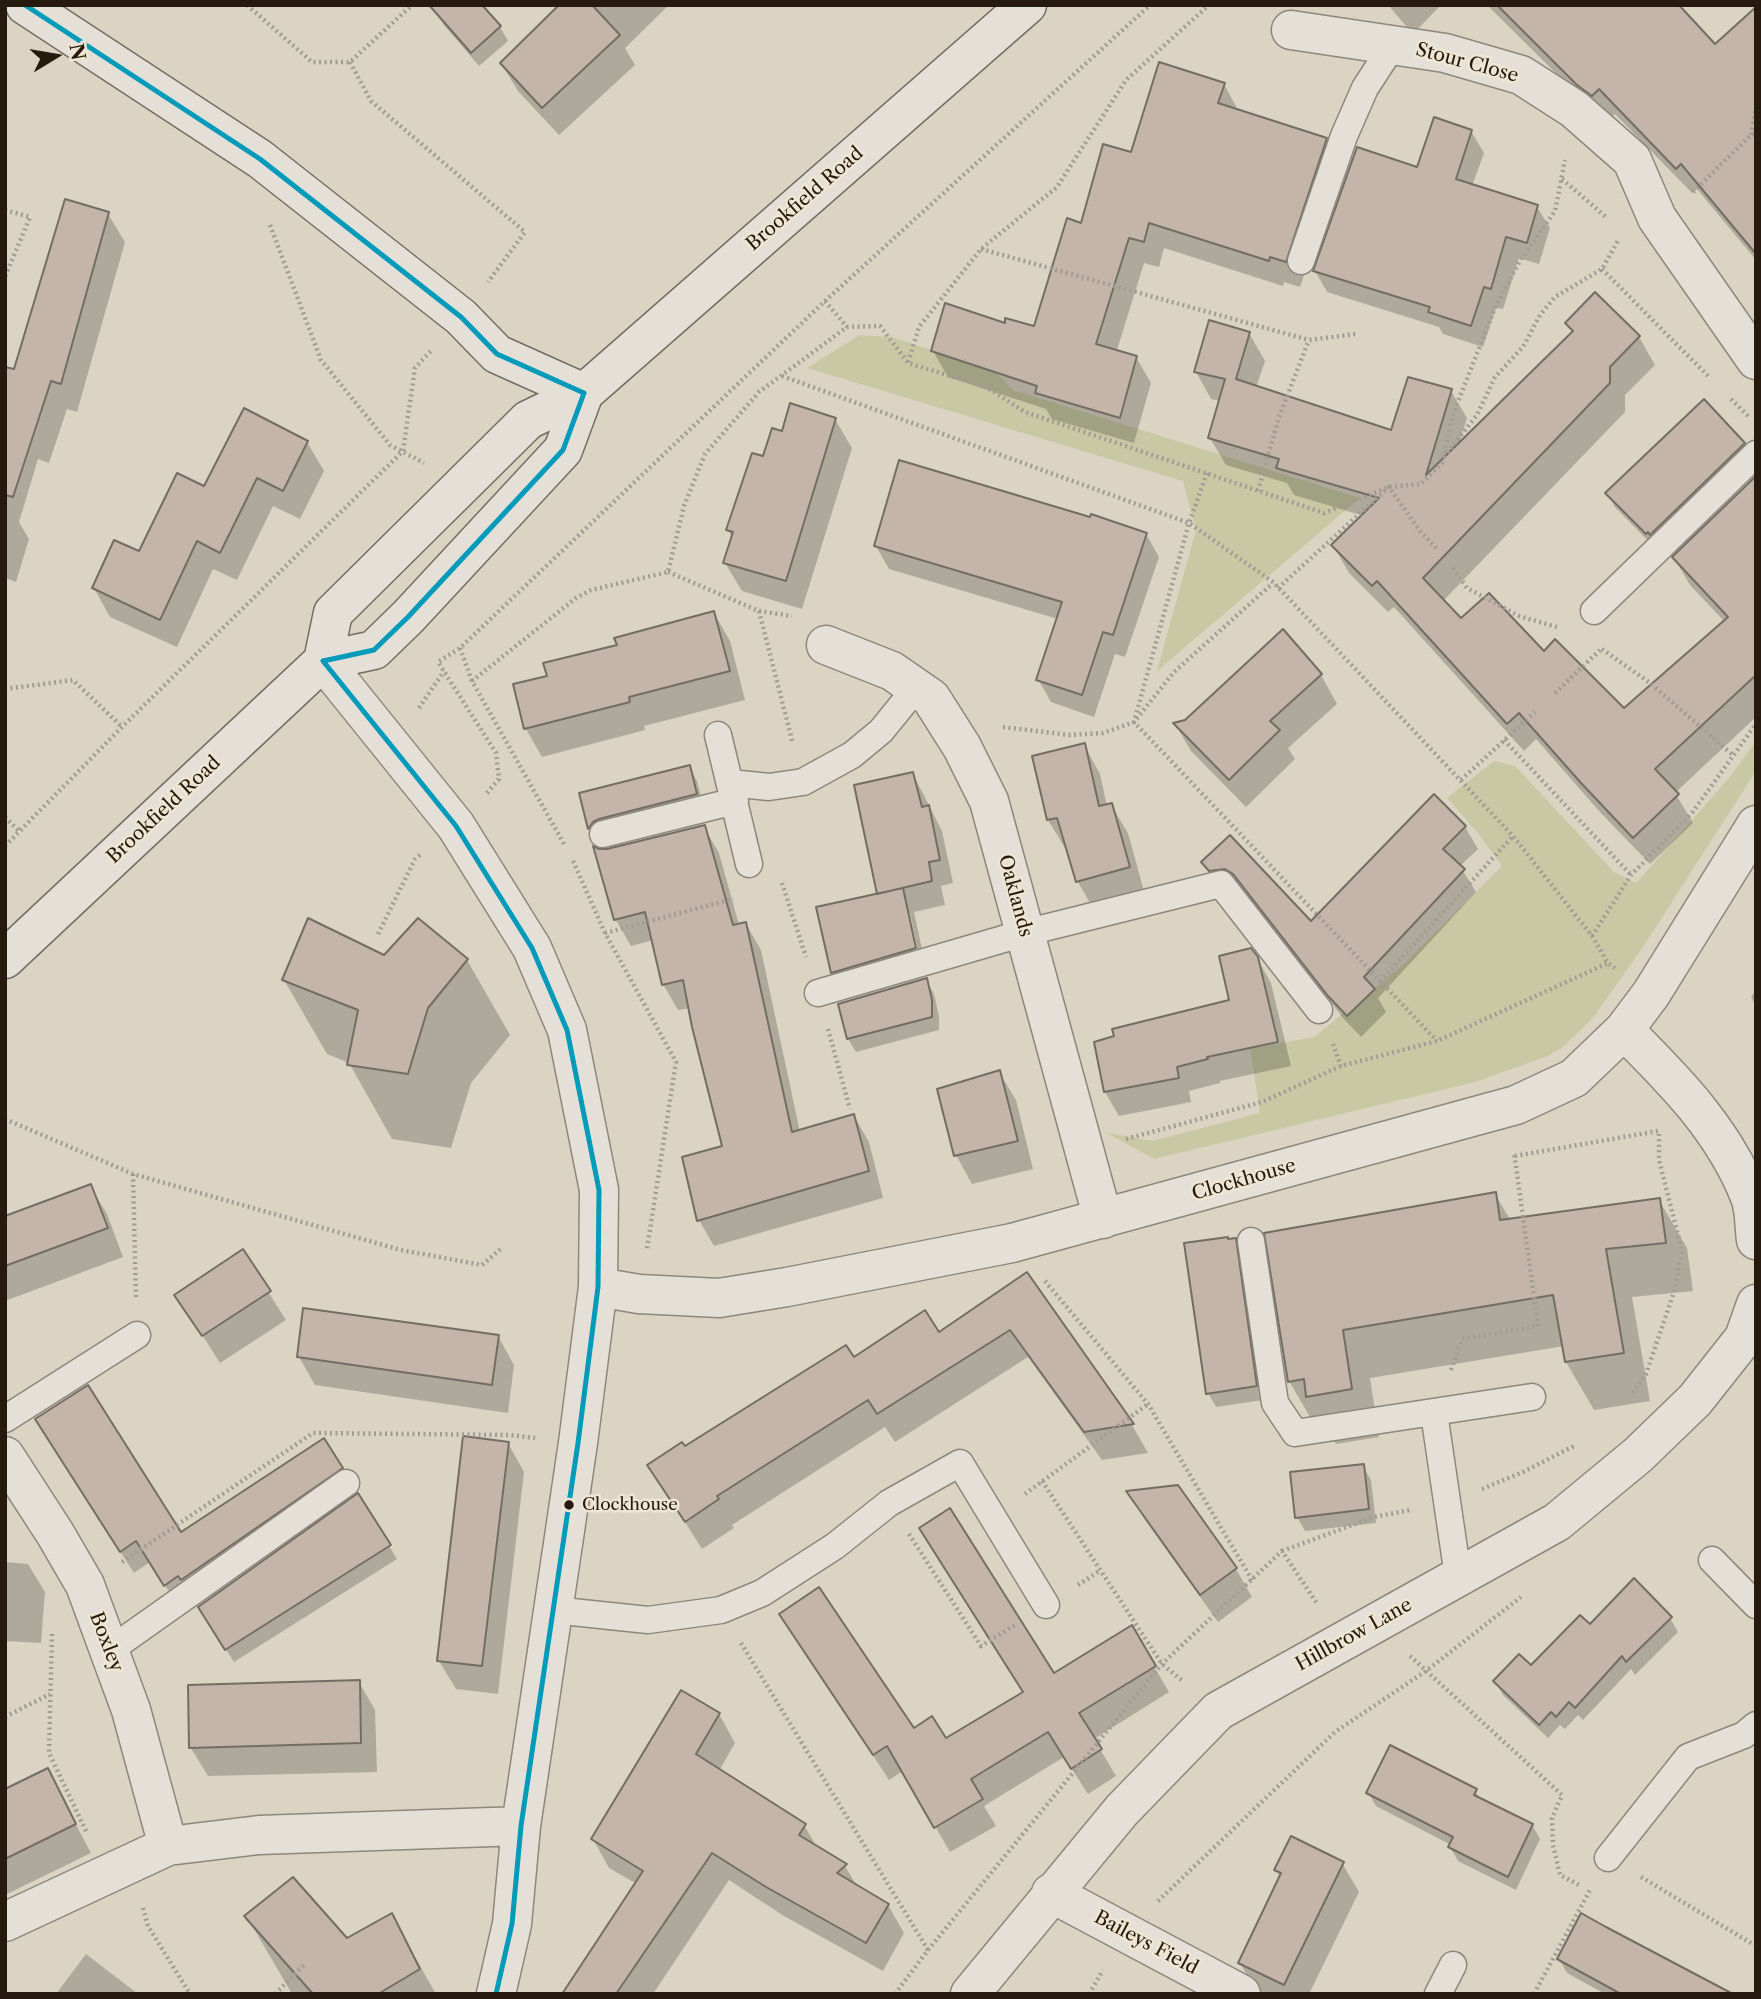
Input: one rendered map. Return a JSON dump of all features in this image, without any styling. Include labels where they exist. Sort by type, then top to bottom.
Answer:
[{"type":"street","points":[[25,5],[260,159],[461,317],[497,354],[584,393]]},
{"type":"street","name":"Brookfield Road","points":[[323,661],[334,613],[528,420],[584,393],[1027,5]]},
{"type":"street","name":"Stour Close","points":[[1291,30],[1445,53],[1521,75],[1574,109],[1632,160],[1640,224],[1756,360]]},
{"type":"street","name":"Brookfield Road","points":[[5,959],[323,661],[374,650],[408,617],[563,450],[584,393]]},
{"type":"street","name":"Oaklands","points":[[827,645],[892,671],[932,698],[962,747],[989,801],[1102,1219]]},
{"type":"street","points":[[323,661],[456,826],[532,948],[567,1030],[599,1190],[598,1287],[521,1826],[512,1924],[496,1994]]},
{"type":"street","name":"Clockhouse","points":[[598,1287],[639,1294],[719,1298],[1013,1243],[1516,1105],[1574,1078],[1624,1030],[1651,994],[1756,825]]},
{"type":"street","points":[[1624,1030],[1683,1090],[1720,1138],[1752,1199],[1756,1240]]},
{"type":"street","name":"Hillbrow Lane","points":[[970,1994],[1122,1810],[1218,1711],[1557,1521],[1639,1455],[1695,1400],[1744,1338],[1756,1304]]},
{"type":"street","name":"Boxley","points":[[5,1456],[85,1585],[131,1710],[168,1846]]},
{"type":"street","points":[[5,1922],[168,1846],[259,1835],[521,1826]]},
{"type":"street","name":"Baileys Field","points":[[1051,1893],[1241,1994]]},
{"type":"lane","points":[[1301,261],[1344,136],[1365,88],[1393,45]]},
{"type":"lane","points":[[1594,611],[1756,454]]},
{"type":"lane","points":[[603,834],[733,792],[803,782],[852,755],[881,731],[916,688]]},
{"type":"lane","points":[[719,735],[749,864]]},
{"type":"lane","points":[[818,993],[1024,933],[1221,884],[1319,1010]]},
{"type":"lane","points":[[1251,1241],[1275,1403],[1295,1433],[1532,1397]]},
{"type":"lane","points":[[5,1419],[137,1335]]},
{"type":"lane","points":[[1434,1413],[1458,1576]]},
{"type":"lane","points":[[553,1609],[648,1620],[721,1610],[762,1593],[835,1546],[889,1503],[960,1463],[1046,1605]]},
{"type":"lane","points":[[110,1650],[346,1483]]},
{"type":"lane","points":[[1712,1560],[1756,1605]]},
{"type":"lane","points":[[1608,1857],[1688,1757],[1744,1735],[1756,1725]]},
{"type":"lane","points":[[1438,1994],[1452,1965]]},
{"type":"path","points":[[247,5],[312,62],[350,62],[412,5]]},
{"type":"path","points":[[378,934],[415,859],[456,826],[499,779],[496,753],[438,662],[460,648],[825,301],[1150,5]]},
{"type":"path","points":[[908,363],[919,327],[981,249],[1057,187],[1126,80],[1209,5]]},
{"type":"path","points":[[5,846],[403,451],[415,368],[461,317],[525,232],[371,101],[350,62]]},
{"type":"path","points":[[1443,459],[1477,415],[1495,377],[1523,347],[1540,315],[1555,297],[1602,268],[1640,224],[1690,194],[1753,134],[1756,107]]},
{"type":"path","points":[[668,572],[684,506],[705,454],[759,392],[847,327],[880,326],[908,363],[986,387],[1025,412],[1324,513],[1389,487],[1421,484],[1442,463],[1452,417],[1496,305],[1521,259],[1555,211],[1574,109]]},
{"type":"path","points":[[260,159],[261,191],[275,242],[321,360],[390,445],[403,451]]},
{"type":"path","points":[[1562,179],[1640,224]]},
{"type":"path","points":[[5,210],[30,217],[5,278]]},
{"type":"path","points":[[981,249],[1310,340],[1356,334]]},
{"type":"path","points":[[1602,268],[1717,385]]},
{"type":"path","points":[[825,301],[847,327]]},
{"type":"path","points":[[1258,491],[1279,416],[1310,340]]},
{"type":"path","points":[[782,375],[1189,523],[1273,582],[1513,836],[1592,936],[1608,963],[1651,994]]},
{"type":"path","points":[[1727,395],[1756,424]]},
{"type":"path","points":[[1134,722],[1189,523],[1207,473]]},
{"type":"path","points":[[1389,487],[1420,531],[1438,550]]},
{"type":"path","points":[[1278,588],[1389,487]]},
{"type":"path","points":[[1453,568],[1467,588],[1519,616],[1571,634]]},
{"type":"path","points":[[472,681],[576,597],[591,590],[668,572],[759,611],[820,621],[827,645]]},
{"type":"path","points":[[946,723],[1070,735],[1103,733],[1134,722],[1174,672],[1273,582]]},
{"type":"path","points":[[759,611],[803,782]]},
{"type":"path","points":[[1594,611],[1601,649]]},
{"type":"path","points":[[1591,644],[1650,683],[1734,757]]},
{"type":"path","points":[[460,648],[472,681],[574,862],[605,933],[676,1062],[639,1294]]},
{"type":"path","points":[[1555,693],[1601,649]]},
{"type":"path","points":[[5,689],[73,680],[122,727]]},
{"type":"path","points":[[1461,780],[1535,712]]},
{"type":"path","points":[[1134,722],[1437,1041]]},
{"type":"path","points":[[1592,936],[1631,875],[1692,813],[1756,724]]},
{"type":"path","points":[[1504,740],[1631,875]]},
{"type":"path","points":[[5,817],[19,831]]},
{"type":"path","points":[[1380,981],[1513,836]]},
{"type":"path","points":[[779,873],[818,993],[850,1109]]},
{"type":"path","points":[[770,888],[783,885]]},
{"type":"path","points":[[605,933],[744,895]]},
{"type":"path","points":[[1084,1149],[1262,1102],[1341,1066],[1437,1041],[1608,963]]},
{"type":"path","points":[[1434,1413],[1462,1339],[1538,1326],[1515,1156],[1502,1108]]},
{"type":"path","points":[[5,1119],[133,1174],[401,1250],[482,1265],[503,1247]]},
{"type":"path","points":[[1515,1156],[1658,1131]]},
{"type":"path","points":[[133,1174],[137,1335]]},
{"type":"path","points":[[1013,1243],[1149,1404],[1252,1580]]},
{"type":"path","points":[[995,1518],[1149,1404]]},
{"type":"path","points":[[1042,1481],[1162,1664],[1218,1711]]},
{"type":"path","points":[[889,1503],[981,1646],[1101,1570]]},
{"type":"path","points":[[895,1994],[1162,1664],[1282,1551],[1342,1640]]},
{"type":"path","points":[[1089,1994],[1125,1932],[1335,1732],[1426,1671],[1525,1594]]},
{"type":"path","points":[[721,1610],[928,1950]]},
{"type":"path","points":[[52,1628],[49,1753],[190,1994]]},
{"type":"path","points":[[1426,1671],[1562,1795],[1552,1818],[1553,1845],[1560,1875],[1590,1891]]},
{"type":"path","points":[[5,1717],[50,1694]]},
{"type":"path","points":[[1534,1994],[1608,1857],[1756,1946]]},
{"type":"path","points":[[275,1994],[304,1965]]},
{"type":"green space","points":[[860,335],[891,337],[994,370],[1013,390],[1360,498],[1157,671],[1196,530],[1183,481],[807,368]]},
{"type":"green space","points":[[1756,741],[1756,771],[1641,950],[1592,1019],[1563,1047],[1548,1056],[1475,1082],[1154,1159],[1107,1133],[1152,1141],[1260,1113],[1250,1049],[1314,1037],[1404,964],[1502,866],[1447,798],[1494,761],[1515,766],[1614,872],[1636,883],[1729,778]]},
{"type":"building","points":[[429,5],[482,5],[501,26],[471,53]]},
{"type":"building","points":[[559,5],[592,5],[620,35],[542,108],[500,63]]},
{"type":"building","points":[[1497,5],[1679,5],[1715,44],[1756,7],[1756,254],[1681,164],[1676,169],[1599,89],[1592,96],[1577,85]]},
{"type":"building","points":[[1159,62],[1225,83],[1218,103],[1327,138],[1286,262],[1270,257],[1269,261],[1149,223],[1144,242],[1129,238],[1096,344],[1137,356],[1120,418],[1035,393],[1037,386],[931,351],[945,303],[1005,323],[1005,318],[1034,326],[1067,218],[1081,223],[1103,144],[1131,152]]},
{"type":"building","points":[[1434,117],[1472,130],[1456,179],[1538,205],[1527,243],[1506,237],[1491,289],[1484,287],[1471,326],[1428,312],[1430,307],[1313,271],[1357,147],[1417,167]]},
{"type":"building","points":[[65,199],[109,212],[61,384],[51,381],[13,497],[5,495],[5,367],[14,369]]},
{"type":"building","points":[[1595,292],[1640,336],[1610,367],[1610,383],[1423,578],[1461,618],[1489,593],[1544,651],[1555,639],[1624,708],[1728,617],[1672,557],[1756,476],[1756,675],[1655,769],[1679,794],[1633,838],[1519,713],[1507,724],[1377,581],[1372,586],[1331,545],[1379,498],[1276,468],[1279,459],[1208,438],[1225,379],[1194,372],[1209,320],[1250,332],[1236,379],[1391,430],[1408,377],[1452,389],[1426,475],[1573,331],[1565,323]]},
{"type":"building","points":[[1704,399],[1745,443],[1650,535],[1648,532],[1646,534],[1605,493]]},
{"type":"building","points":[[790,403],[836,418],[786,581],[723,563],[733,532],[726,530],[752,453],[763,456],[772,428],[782,431]]},
{"type":"building","points":[[244,408],[308,441],[283,491],[257,478],[220,553],[197,541],[160,620],[92,588],[114,540],[139,551],[177,473],[204,486]]},
{"type":"building","points":[[899,460],[1090,517],[1091,514],[1147,533],[1113,635],[1103,632],[1082,695],[1036,680],[1062,602],[874,546]]},
{"type":"building","points":[[714,611],[730,671],[629,697],[630,702],[524,729],[513,684],[547,676],[543,663],[617,645],[614,638]]},
{"type":"building","points":[[1283,629],[1322,674],[1270,721],[1280,730],[1229,780],[1173,723],[1185,720]]},
{"type":"building","points":[[1085,743],[1099,806],[1112,803],[1130,867],[1076,882],[1057,818],[1047,820],[1032,756]]},
{"type":"building","points":[[690,765],[697,794],[599,819],[588,829],[579,793]]},
{"type":"building","points":[[913,772],[922,807],[929,805],[940,860],[929,862],[932,881],[877,894],[854,785]]},
{"type":"building","points":[[1434,794],[1466,826],[1443,849],[1465,869],[1364,977],[1375,989],[1347,1016],[1328,996],[1233,874],[1225,869],[1209,871],[1201,862],[1230,835],[1311,921]]},
{"type":"building","points":[[705,825],[733,925],[746,922],[792,1132],[854,1114],[869,1171],[697,1221],[682,1157],[722,1146],[683,980],[662,985],[645,912],[614,920],[593,846],[607,849]]},
{"type":"building","points":[[903,888],[916,948],[831,973],[816,907]]},
{"type":"building","points":[[308,918],[384,955],[418,918],[468,959],[428,1008],[408,1074],[347,1065],[358,1010],[282,980]]},
{"type":"building","points":[[1251,948],[1258,957],[1278,1042],[1207,1057],[1208,1059],[1177,1067],[1179,1078],[1104,1092],[1094,1042],[1114,1036],[1112,1029],[1229,1000],[1219,956]]},
{"type":"building","points":[[927,978],[932,1000],[932,1017],[847,1039],[838,1004]]},
{"type":"building","points":[[1000,1070],[1018,1141],[954,1156],[937,1089]]},
{"type":"building","points":[[91,1184],[108,1228],[5,1266],[5,1216]]},
{"type":"building","points":[[1496,1192],[1500,1220],[1660,1198],[1666,1243],[1606,1249],[1624,1353],[1565,1362],[1553,1295],[1343,1330],[1352,1389],[1306,1397],[1304,1379],[1288,1382],[1264,1233]]},
{"type":"building","points":[[1236,1238],[1257,1386],[1206,1394],[1184,1243]]},
{"type":"building","points":[[243,1249],[271,1291],[202,1336],[174,1295]]},
{"type":"building","points":[[1027,1272],[1134,1424],[1084,1432],[1010,1330],[877,1414],[868,1400],[717,1496],[719,1499],[685,1522],[647,1465],[682,1442],[685,1446],[846,1345],[854,1357],[925,1310],[939,1332]]},
{"type":"building","points":[[303,1308],[499,1335],[492,1385],[297,1357]]},
{"type":"building","points":[[88,1385],[181,1532],[324,1438],[343,1468],[181,1580],[178,1576],[164,1586],[136,1541],[120,1552],[35,1419]]},
{"type":"building","points":[[463,1436],[509,1442],[482,1666],[437,1661]]},
{"type":"building","points":[[1364,1464],[1369,1509],[1295,1518],[1290,1472]]},
{"type":"building","points":[[1178,1485],[1237,1568],[1200,1595],[1126,1491]]},
{"type":"building","points":[[358,1493],[391,1545],[225,1650],[198,1607]]},
{"type":"building","points":[[950,1508],[1054,1673],[1132,1625],[1156,1666],[1079,1713],[1102,1749],[1071,1769],[1048,1732],[971,1779],[983,1799],[934,1828],[887,1746],[873,1755],[779,1614],[819,1587],[914,1728],[932,1716],[946,1738],[1023,1692],[919,1528]]},
{"type":"building","points":[[1634,1578],[1672,1617],[1626,1662],[1622,1656],[1575,1708],[1569,1702],[1556,1717],[1551,1712],[1539,1725],[1493,1681],[1519,1654],[1531,1665],[1580,1615],[1590,1624]]},
{"type":"building","points":[[360,1680],[361,1743],[189,1748],[188,1685]]},
{"type":"building","points":[[681,1690],[720,1713],[696,1754],[806,1824],[799,1835],[847,1864],[837,1873],[889,1904],[866,1943],[766,1887],[712,1853],[616,1994],[562,1994],[643,1871],[591,1839]]},
{"type":"building","points":[[1390,1745],[1477,1789],[1474,1795],[1533,1824],[1508,1877],[1448,1847],[1453,1837],[1366,1793]]},
{"type":"building","points":[[48,1768],[76,1824],[5,1859],[5,1789]]},
{"type":"building","points":[[1291,1836],[1344,1862],[1284,1985],[1238,1963],[1281,1873],[1274,1870]]},
{"type":"building","points":[[293,1877],[347,1938],[392,1913],[420,1969],[378,1994],[313,1994],[244,1916]]},
{"type":"building","points":[[1581,1913],[1733,1994],[1621,1994],[1557,1959]]},
{"type":"transit line","points":[[25,5],[260,159],[461,317],[497,354],[584,393]]},
{"type":"transit line","points":[[323,661],[374,650],[408,617],[563,450],[584,393]]},
{"type":"transit line","points":[[323,661],[456,826],[532,948],[567,1030],[599,1190],[598,1287],[578,1443],[521,1826],[512,1924],[496,1994]]},
{"type":"place","name":"Clockhouse","points":[[569,1505]]}]
